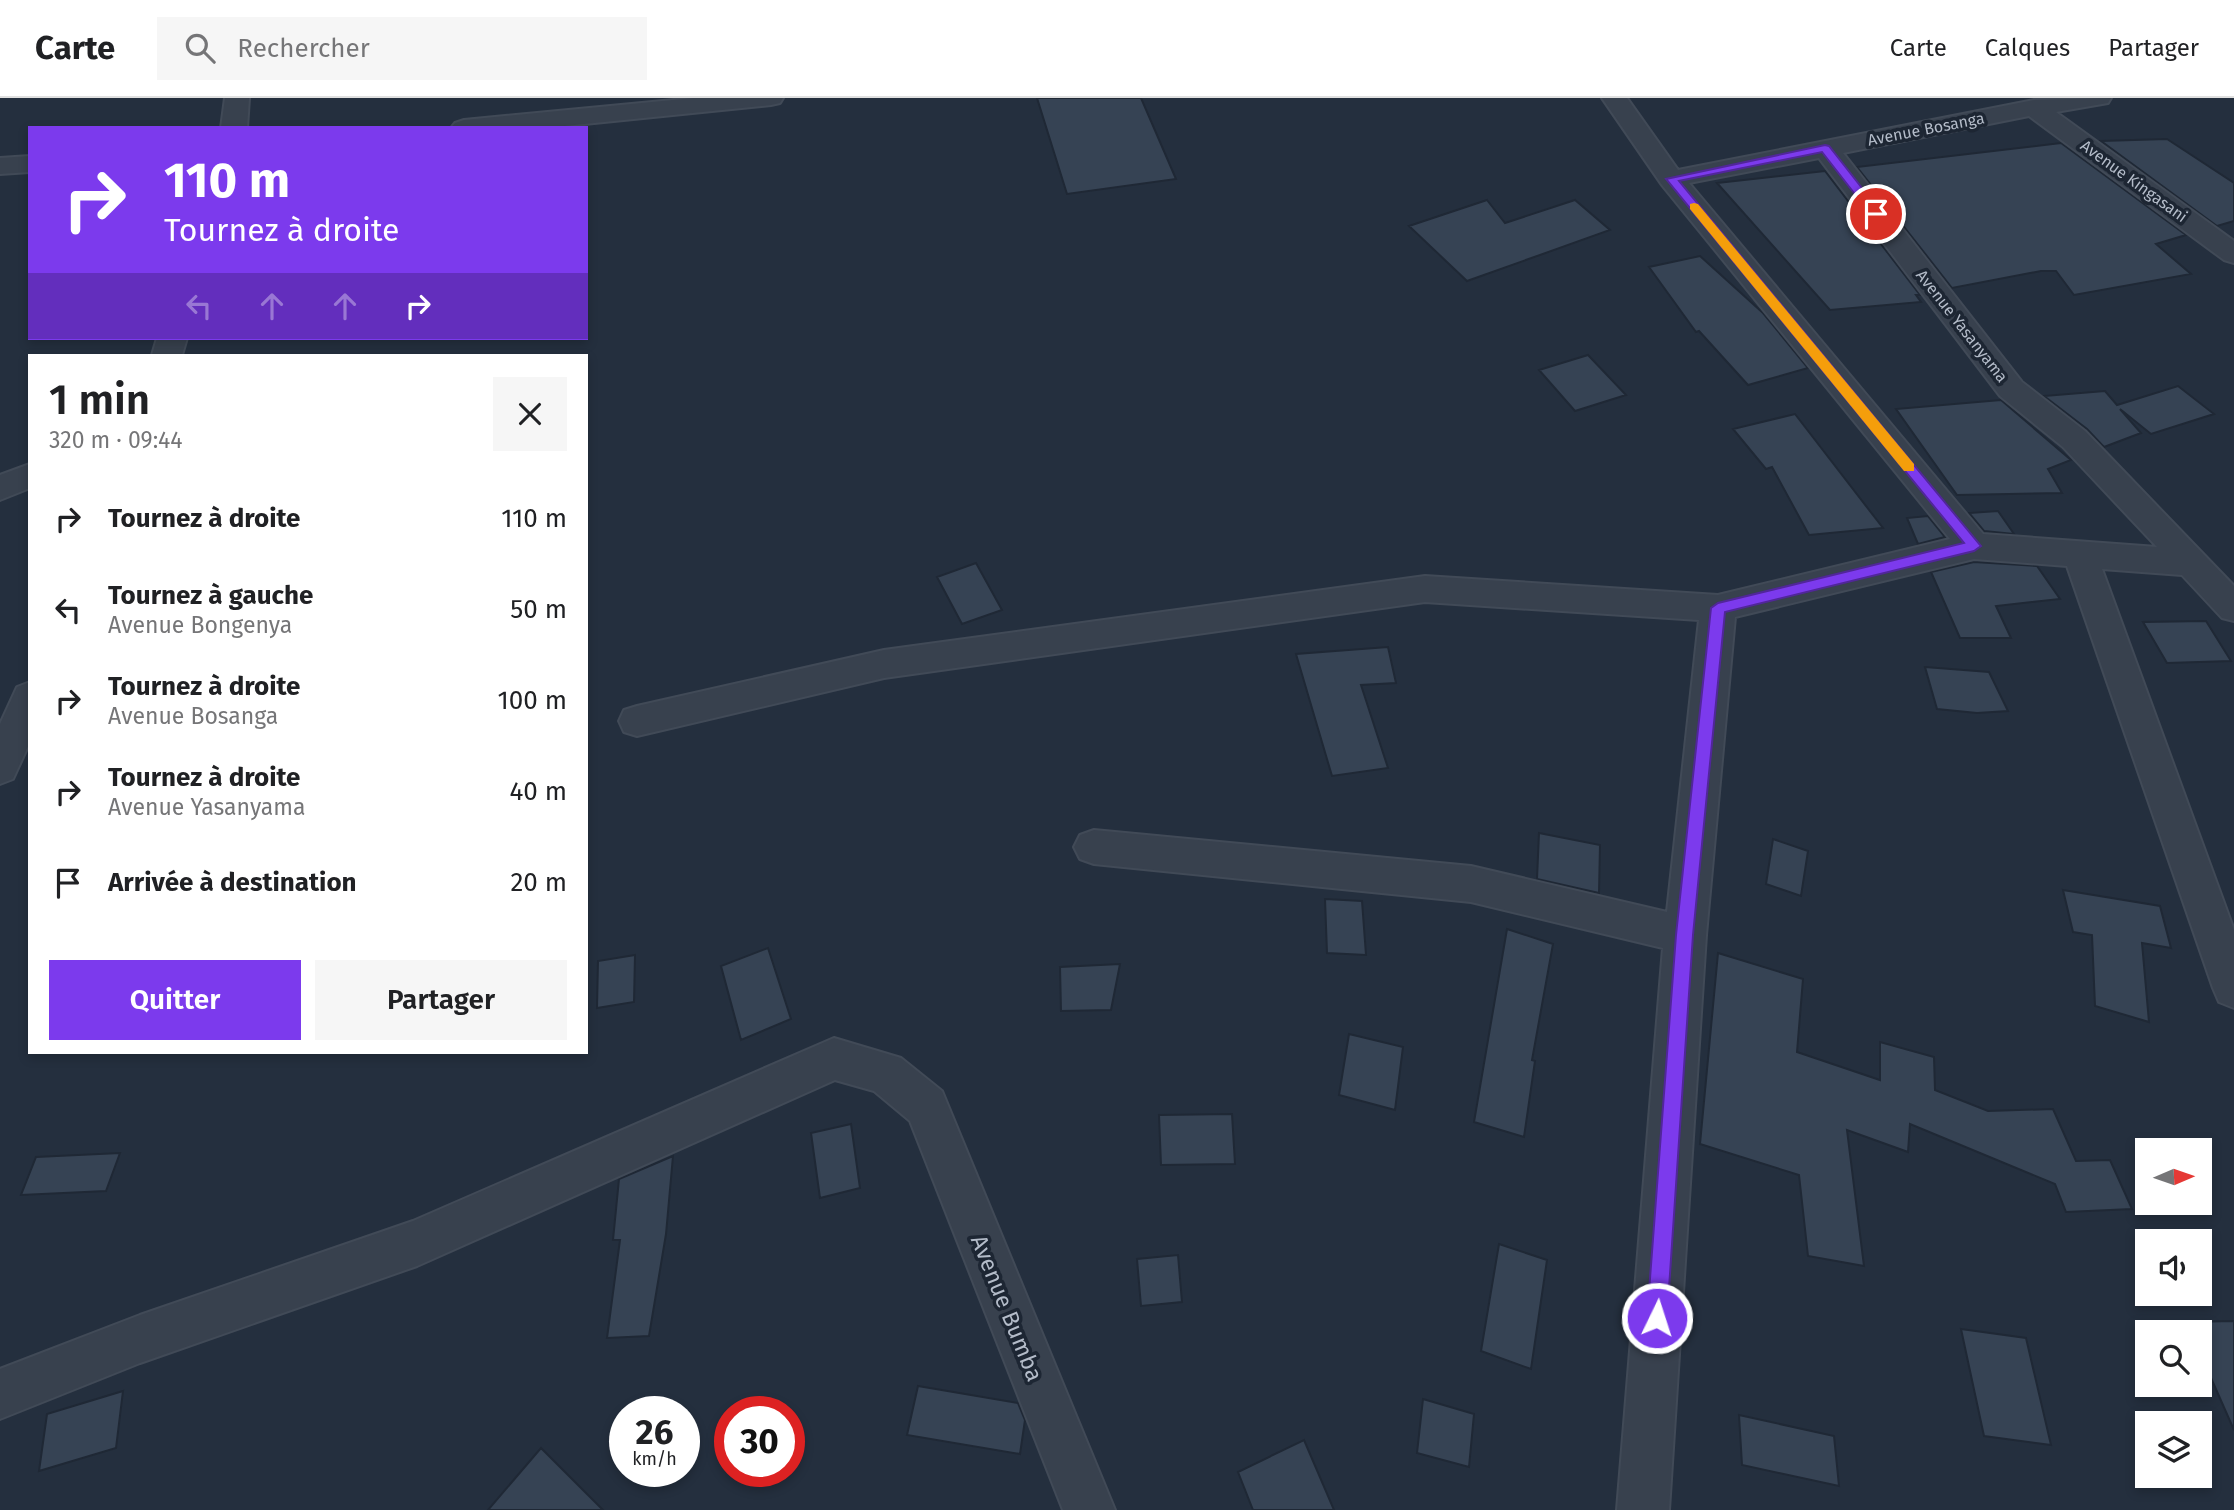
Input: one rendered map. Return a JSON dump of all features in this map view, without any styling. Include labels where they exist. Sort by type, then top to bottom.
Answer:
[{"type":"street","points":[[233,126],[237,98]]},
{"type":"street","points":[[473,126],[554,108],[771,98]]},
{"type":"street","points":[[1615,98],[1671,179],[1974,546]]},
{"type":"street","name":"Avenue Bosanga","points":[[1671,179],[2034,108],[2099,98]]},
{"type":"street","name":"Avenue Kingasani","points":[[2034,108],[2234,254]]},
{"type":"street","name":"Avenue Yasanyama","points":[[1825,148],[2011,388],[2074,439],[2234,608]]},
{"type":"street","points":[[0,166],[28,164]]},
{"type":"street","points":[[0,488],[28,476]]},
{"type":"street","points":[[637,721],[884,664],[1425,589],[1718,608],[1974,546],[2192,563]]},
{"type":"street","points":[[2080,554],[2234,988]]},
{"type":"street","points":[[1643,1510],[1685,935],[1718,608]]},
{"type":"street","points":[[0,768],[28,702]]},
{"type":"street","points":[[1094,846],[1471,884],[1685,935]]},
{"type":"street","name":"Avenue Bumba","points":[[0,1394],[139,1339],[417,1242],[834,1059],[886,1073],[926,1106],[1089,1510]]},
{"type":"building","points":[[1037,98],[1141,98],[1176,179],[1067,194]]},
{"type":"building","points":[[2167,139],[2234,183],[2234,221],[2217,226],[2101,141]]},
{"type":"building","points":[[2061,143],[2186,235],[2156,244],[2191,274],[2074,295],[2056,271],[2041,271],[1952,288],[1857,167]]},
{"type":"building","points":[[1825,171],[1920,295],[1916,295],[1921,302],[1830,310],[1717,183]]},
{"type":"building","points":[[1487,200],[1505,223],[1575,200],[1610,230],[1467,281],[1409,226]]},
{"type":"building","points":[[1700,256],[1763,313],[1808,368],[1748,385],[1699,331],[1696,332],[1649,267]]},
{"type":"building","points":[[1588,355],[1626,395],[1575,411],[1539,370]]},
{"type":"building","points":[[2178,386],[2214,414],[2151,434],[2120,409],[2141,433],[2104,447],[2087,429],[2044,396],[2105,391],[2117,405]]},
{"type":"building","points":[[2001,400],[2071,460],[2048,469],[2062,493],[1957,495],[1896,409]]},
{"type":"building","points":[[1795,414],[1883,528],[1809,535],[1772,467],[1766,469],[1733,429]]},
{"type":"building","points":[[1998,511],[2014,534],[1984,531],[1969,513]]},
{"type":"building","points":[[1928,516],[1945,537],[1918,544],[1907,518]]},
{"type":"building","points":[[1974,562],[2037,566],[2060,599],[1996,606],[2011,638],[1960,638],[1931,572]]},
{"type":"building","points":[[976,563],[1002,610],[962,624],[937,577]]},
{"type":"building","points":[[2206,621],[2231,661],[2167,663],[2143,622]]},
{"type":"building","points":[[1388,647],[1396,683],[1361,685],[1388,768],[1332,776],[1296,654]]},
{"type":"building","points":[[1925,667],[1989,672],[2008,711],[1977,713],[1937,709]]},
{"type":"building","points":[[1539,833],[1600,845],[1599,893],[1537,879]]},
{"type":"building","points":[[1773,839],[1808,851],[1801,896],[1766,884]]},
{"type":"building","points":[[2063,890],[2160,906],[2171,948],[2142,943],[2149,1022],[2095,1006],[2092,935],[2073,932]]},
{"type":"building","points":[[1325,899],[1362,901],[1366,955],[1327,953]]},
{"type":"building","points":[[1507,929],[1553,944],[1532,1060],[1535,1061],[1524,1137],[1474,1122]]},
{"type":"building","points":[[768,948],[791,1019],[741,1040],[721,966]]},
{"type":"building","points":[[1718,953],[1803,979],[1797,1052],[1880,1080],[1880,1042],[1934,1057],[1935,1090],[1988,1111],[2053,1109],[2076,1161],[2110,1160],[2132,1209],[2066,1212],[2055,1184],[1910,1124],[1908,1152],[1847,1130],[1864,1266],[1808,1256],[1799,1175],[1700,1144]]},
{"type":"building","points":[[635,955],[634,1002],[597,1008],[598,961]]},
{"type":"building","points":[[1120,964],[1111,1010],[1061,1011],[1060,967]]},
{"type":"building","points":[[1349,1034],[1403,1047],[1395,1110],[1339,1095]]},
{"type":"building","points":[[1232,1114],[1235,1164],[1161,1165],[1159,1115]]},
{"type":"building","points":[[851,1124],[860,1188],[820,1198],[811,1133]]},
{"type":"building","points":[[120,1153],[106,1191],[21,1195],[36,1157]]},
{"type":"building","points":[[673,1156],[666,1234],[649,1336],[607,1338],[620,1240],[613,1240],[619,1179]]},
{"type":"building","points":[[1499,1244],[1547,1260],[1531,1369],[1481,1351]]},
{"type":"building","points":[[1178,1255],[1182,1302],[1141,1306],[1137,1259]]},
{"type":"building","points":[[2212,1321],[2234,1321],[2234,1430],[2212,1380]]},
{"type":"building","points":[[1961,1329],[2026,1338],[2051,1445],[1984,1436]]},
{"type":"building","points":[[918,1386],[1018,1403],[1025,1420],[1020,1454],[907,1435]]},
{"type":"building","points":[[123,1391],[116,1448],[39,1471],[47,1414]]},
{"type":"building","points":[[1423,1399],[1474,1414],[1469,1467],[1417,1453]]},
{"type":"building","points":[[1739,1415],[1834,1436],[1839,1486],[1742,1465]]},
{"type":"building","points":[[1304,1440],[1334,1510],[1253,1510],[1238,1472]]},
{"type":"building","points":[[541,1448],[603,1510],[488,1510]]},
{"type":"slow traffic","points":[[1694,207],[1909,468]]},
{"type":"route","points":[[1657,1318],[1685,935],[1718,608],[1974,546],[1671,179],[1825,148],[1876,214]]}]
